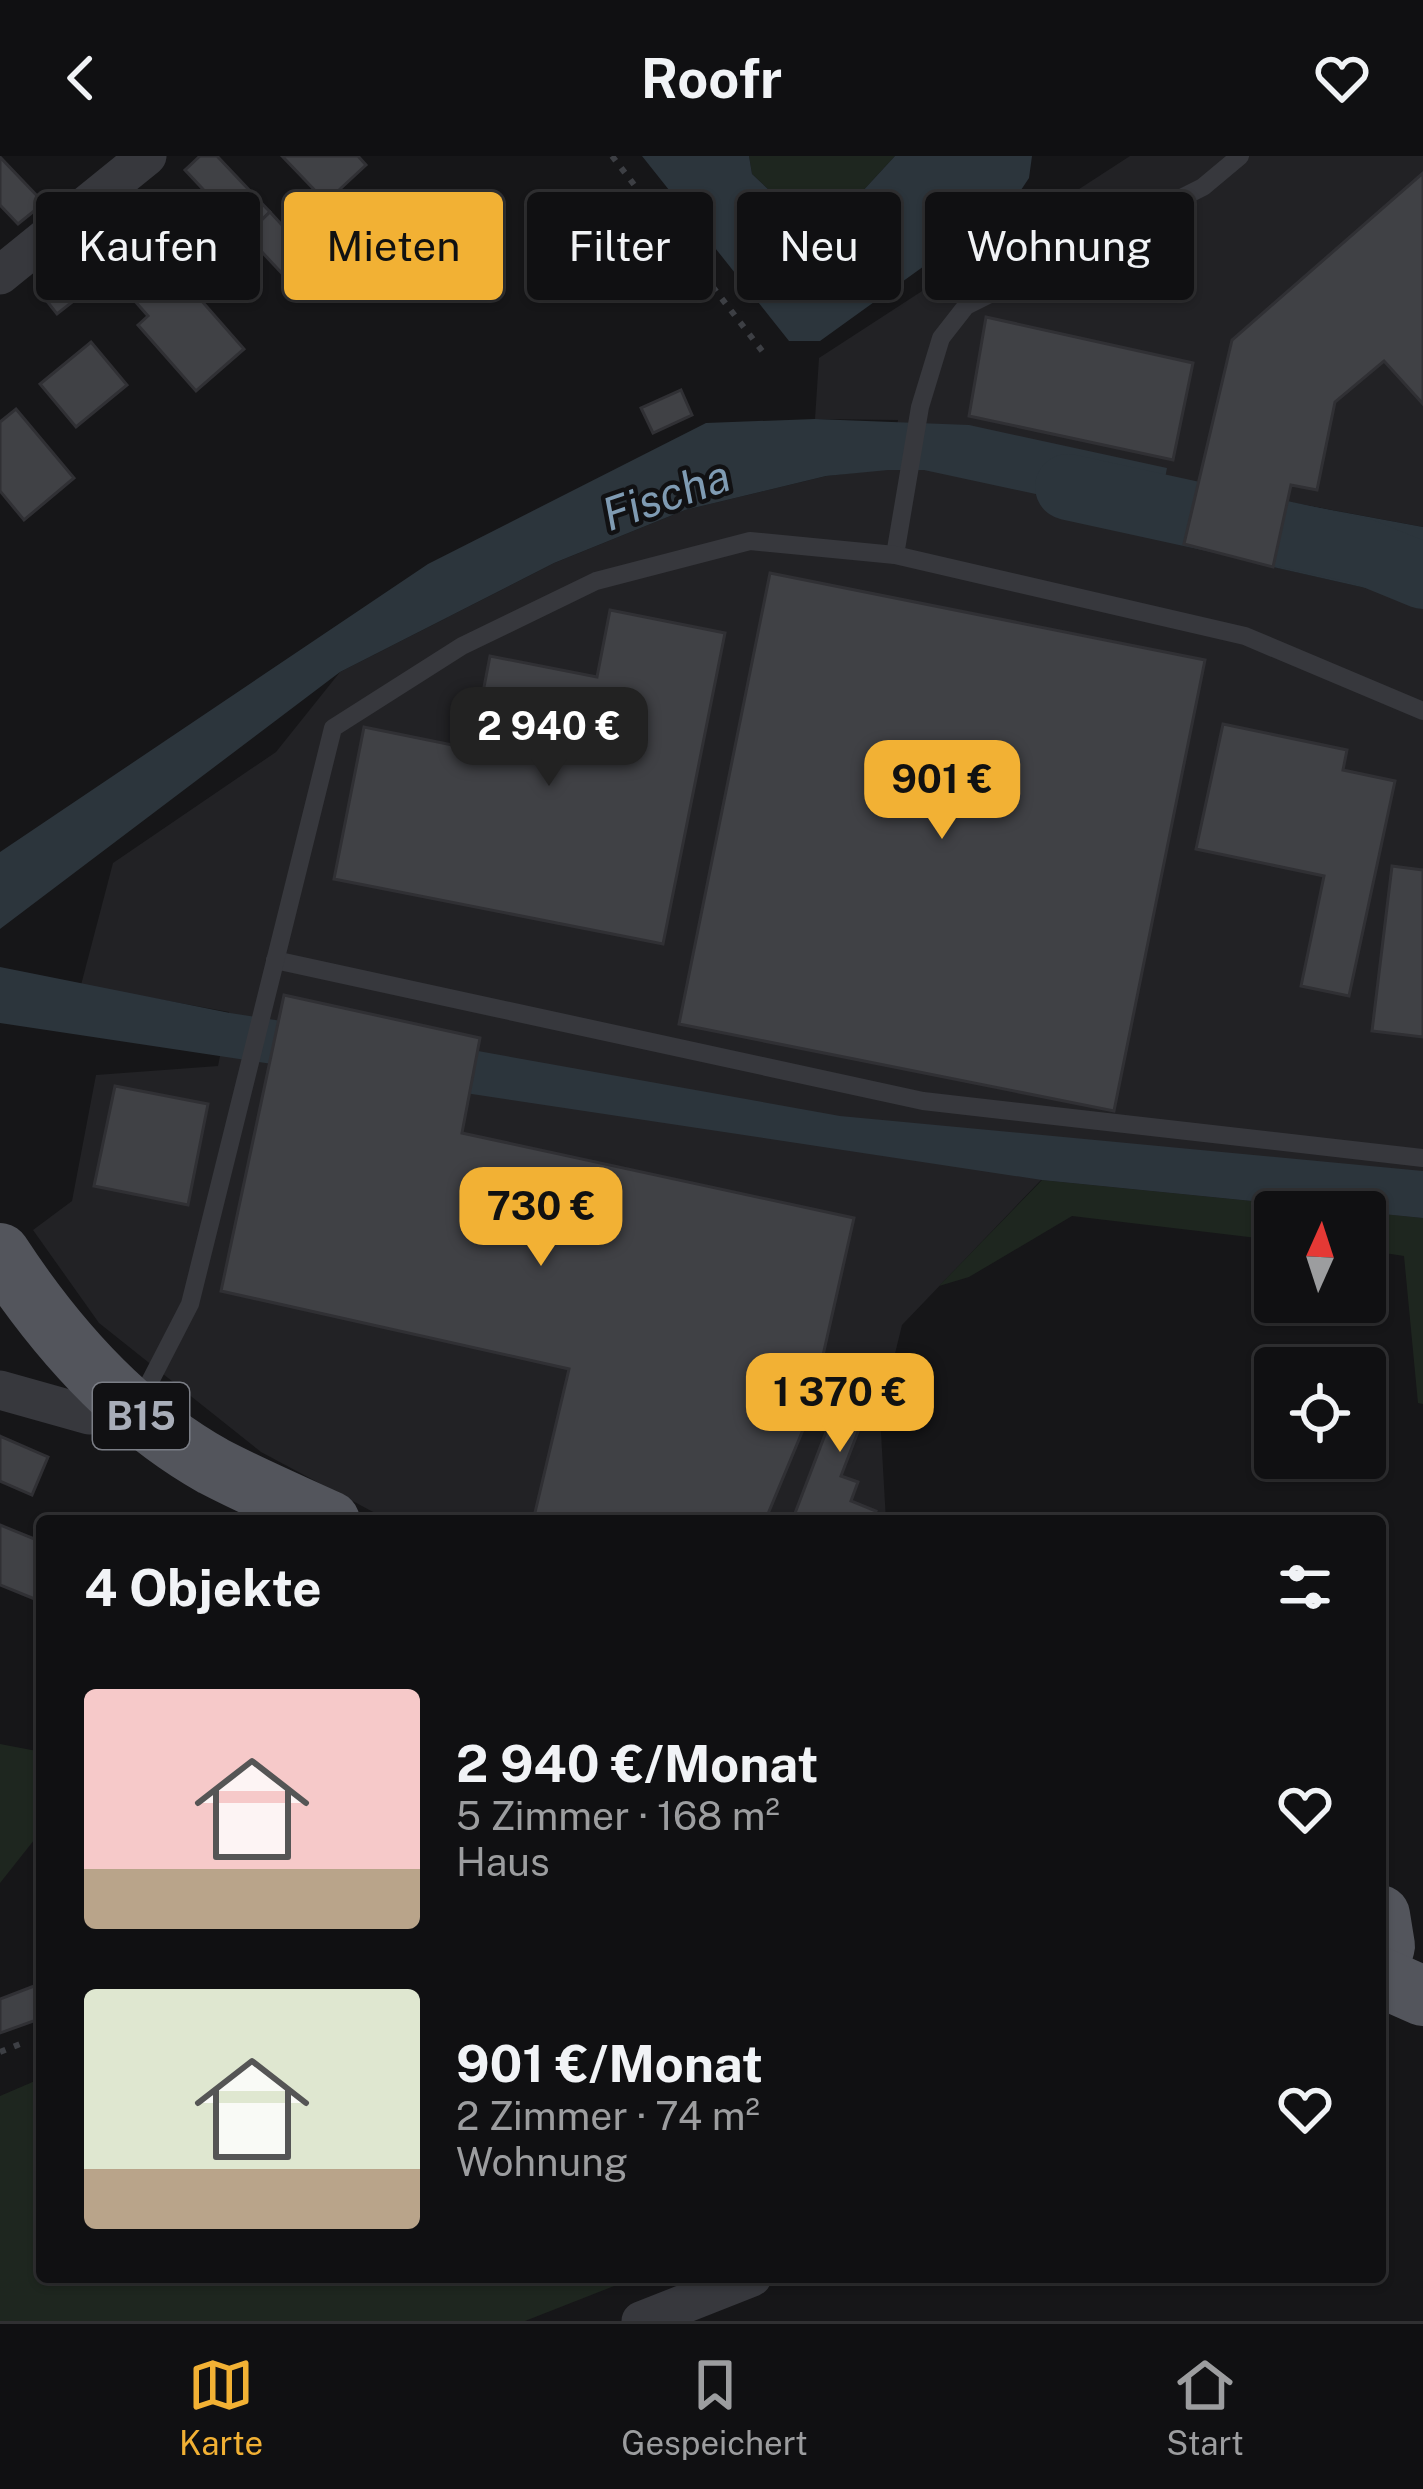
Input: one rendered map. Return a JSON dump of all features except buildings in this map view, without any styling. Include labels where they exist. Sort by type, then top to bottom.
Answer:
[{"type":"main road","name":"B15","points":[[0,1253],[41,1316],[134,1412],[212,1465],[317,1515]]},
{"type":"main road","points":[[1386,1980],[1423,1996]]},
{"type":"street","points":[[0,275],[146,156]]},
{"type":"street","points":[[0,1390],[89,1415],[134,1412]]},
{"type":"street","points":[[641,2321],[737,2283]]},
{"type":"lane","points":[[895,555],[920,407],[940,338],[967,306],[1203,187],[1240,156]]},
{"type":"lane","points":[[134,1412],[190,1304],[333,728],[462,646],[596,581],[750,541],[895,555],[1246,636],[1423,711]]},
{"type":"lane","points":[[275,960],[923,1101],[1423,1158]]},
{"type":"path","points":[[611,156],[766,356]]},
{"type":"path","points":[[0,2052],[20,2044]]},
{"type":"shaded area","points":[[749,156],[895,156],[862,192],[771,192],[752,174]]},
{"type":"shaded area","points":[[1130,156],[1423,156],[1423,527],[1289,502],[1274,567],[1423,601],[1423,1218],[1386,1214],[1386,1191],[1254,1191],[1254,1201],[1041,1180],[902,1325],[880,1415],[886,1515],[379,1515],[261,1452],[99,1323],[33,1230],[72,1201],[96,1075],[218,1066],[229,1012],[81,985],[113,863],[276,752],[340,672],[554,563],[685,510],[826,476],[888,469],[898,420],[815,419],[819,358],[925,289],[925,300],[1194,300],[1194,192],[1075,192]]},
{"type":"shaded area","points":[[1042,1180],[1254,1201],[1254,1238],[1072,1216],[969,1277],[939,1286]]},
{"type":"shaded area","points":[[1386,1214],[1423,1218],[1423,1404],[1418,1403],[1404,1256],[1386,1253]]},
{"type":"shaded area","points":[[0,1744],[36,1751],[36,1838],[0,1883]]},
{"type":"shaded area","points":[[36,2081],[36,2283],[622,2283],[525,2321],[0,2321],[0,2096]]},
{"type":"water","points":[[642,156],[749,156],[752,174],[771,192],[737,192],[737,276],[713,245],[713,192],[671,192]]},
{"type":"water","points":[[895,156],[1032,156],[1029,178],[1020,192],[925,192],[925,265],[901,283],[901,192],[862,192]]},
{"type":"water","points":[[756,300],[877,300],[820,341],[789,341]]},
{"type":"water","points":[[815,419],[969,425],[1167,468],[1154,534],[1126,528],[1110,510],[924,470],[826,476],[685,510],[554,563],[340,672],[0,929],[0,852],[428,564],[706,423]]},
{"type":"water","points":[[1288,502],[1423,527],[1423,601],[1273,567]]},
{"type":"water","points":[[0,967],[230,1013],[478,1051],[840,1116],[1423,1171],[1423,1218],[1386,1214],[1386,1191],[1254,1191],[1254,1201],[1042,1180],[0,1023]]},
{"type":"waterway","name":"Fischa","points":[[1068,487],[1362,551],[1423,576]]}]
